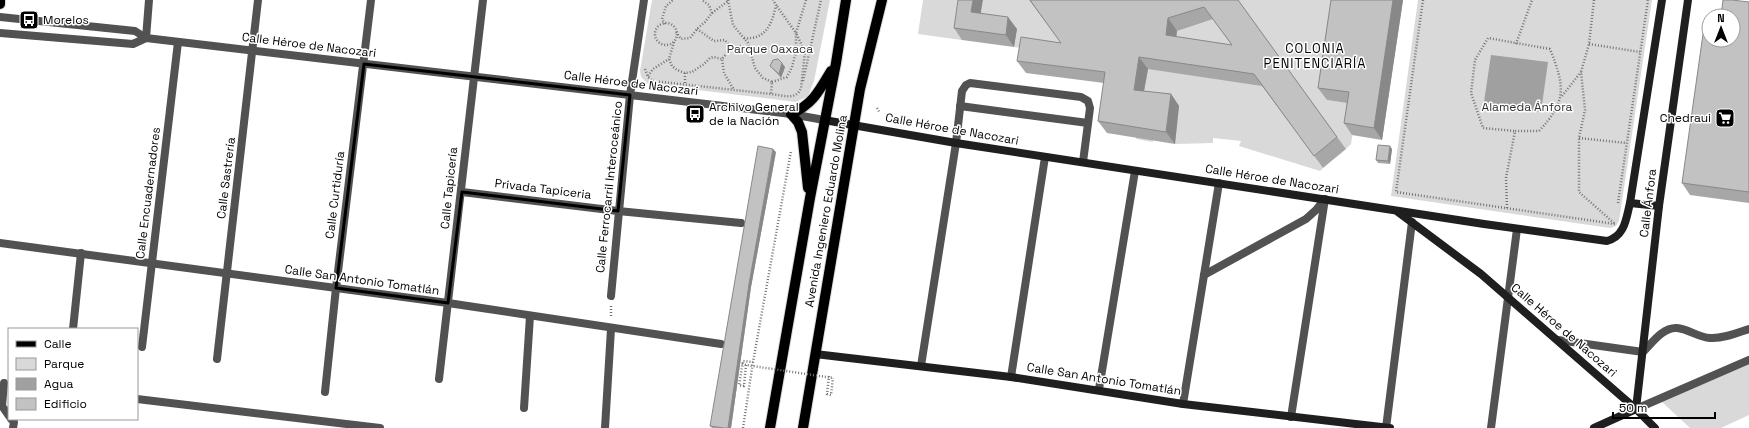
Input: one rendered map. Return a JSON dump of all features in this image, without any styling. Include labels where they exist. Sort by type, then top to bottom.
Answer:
[{"type":"main road","name":"Avenida Ingeniero Eduardo Molina","points":[[770,428],[846,0]]},
{"type":"main road","name":"Avenida Ingeniero Eduardo Molina","points":[[803,428],[860,89],[882,0]]},
{"type":"main road","points":[[810,198],[802,132],[798,122],[791,114],[809,104],[816,97],[836,63]]},
{"type":"street","points":[[146,38],[149,0]]},
{"type":"street","name":"Calle Sastrería","points":[[217,359],[258,0]]},
{"type":"street","name":"Calle Curtiduría","points":[[325,392],[371,0]]},
{"type":"street","name":"Calle Tapicería","points":[[439,379],[462,192],[483,0]]},
{"type":"street","name":"Calle Ferrocarril Interoceánico","points":[[610,296],[630,95],[644,0]]},
{"type":"street","name":"Calle Ánfora","points":[[1607,241],[1615,239],[1624,228],[1630,203],[1662,0]]},
{"type":"street","name":"Calle Ánfora","points":[[1636,409],[1659,206],[1688,0]]},
{"type":"street","name":"Calle Héroe de Nacozari","points":[[0,17],[135,31],[146,38],[178,42],[791,114],[1045,157],[1517,229],[1607,241]]},
{"type":"street","name":"Calle Héroe de Nacozari","points":[[0,33],[133,44],[146,38]]},
{"type":"street","name":"Calle Encuadernadores","points":[[142,348],[178,42]]},
{"type":"street","points":[[921,366],[956,143],[963,88],[966,85],[974,83],[1085,98],[1089,104],[1083,162]]},
{"type":"street","points":[[960,106],[1088,123]]},
{"type":"street","points":[[1011,377],[1045,157]]},
{"type":"street","points":[[1099,389],[1135,171]]},
{"type":"street","points":[[1183,404],[1219,183]]},
{"type":"street","name":"Privada Tapiceria","points":[[462,192],[741,224]]},
{"type":"street","points":[[1204,275],[1306,219],[1325,199]]},
{"type":"street","points":[[1291,417],[1325,199]]},
{"type":"street","points":[[1630,203],[1659,206]]},
{"type":"street","name":"Calle Héroe de Nacozari","points":[[1396,210],[1481,274],[1636,409],[1655,428]]},
{"type":"street","points":[[1386,428],[1412,222]]},
{"type":"street","points":[[1491,428],[1517,229]]},
{"type":"street","name":"Calle San Antonio Tomatlán","points":[[0,243],[448,303],[611,329],[721,344]]},
{"type":"street","points":[[73,328],[81,253]]},
{"type":"street","points":[[524,408],[530,316]]},
{"type":"street","points":[[1558,340],[1643,352],[1659,335],[1668,330],[1678,328],[1699,336],[1711,338],[1723,337],[1749,328]]},
{"type":"street","points":[[605,428],[611,329]]},
{"type":"street","name":"Calle San Antonio Tomatlán","points":[[815,354],[1011,377],[1099,389],[1183,404],[1390,428]]},
{"type":"street","points":[[1594,428],[1749,360]]},
{"type":"street","points":[[4,383],[2,406],[8,415]]},
{"type":"street","points":[[138,399],[380,428]]},
{"type":"path","points":[[665,24],[662,19],[666,6],[673,0]]},
{"type":"path","points":[[702,0],[709,4],[712,13]]},
{"type":"path","points":[[674,42],[664,45],[655,38],[656,28],[665,24],[672,26],[681,39],[690,38],[712,13],[728,0],[733,24],[748,43],[755,68],[763,78],[772,82],[783,79],[789,73],[796,52],[796,33],[806,0]]},
{"type":"path","points":[[773,0],[796,33],[805,52],[801,88]]},
{"type":"path","points":[[643,65],[648,76],[653,81],[794,97],[799,94],[801,88],[821,0]]},
{"type":"path","points":[[1423,0],[1396,192],[1615,224]]},
{"type":"path","points":[[1516,44],[1532,0]]},
{"type":"path","points":[[1594,0],[1589,44],[1581,72],[1585,110],[1579,138],[1579,192],[1615,224]]},
{"type":"path","points":[[1617,209],[1648,0]]},
{"type":"path","points":[[744,38],[752,39],[760,36],[769,28],[776,5]]},
{"type":"path","points":[[697,29],[714,41],[725,40],[731,48]]},
{"type":"path","points":[[676,32],[669,59],[672,66],[685,73],[692,72],[710,58],[713,57],[722,59]]},
{"type":"path","points":[[1562,96],[1557,66],[1550,49],[1488,38],[1475,60],[1471,93],[1483,128],[1515,131],[1539,131],[1553,117],[1562,96],[1581,72]]},
{"type":"path","points":[[1589,44],[1640,52]]},
{"type":"path","points":[[734,90],[724,73],[722,59],[731,48],[741,46],[750,49]]},
{"type":"path","points":[[648,76],[653,69],[669,59]]},
{"type":"path","points":[[685,73],[686,85]]},
{"type":"path","points":[[771,94],[772,82]]},
{"type":"path","points":[[876,108],[880,113]]},
{"type":"path","points":[[1507,208],[1506,178],[1515,131]]},
{"type":"path","points":[[1579,138],[1640,145]]},
{"type":"path","points":[[743,428],[753,362],[792,147]]},
{"type":"path","points":[[1616,216],[1615,224],[1619,235]]},
{"type":"path","points":[[610,296],[611,329]]},
{"type":"path","points":[[746,366],[744,386],[740,385],[743,360],[753,362]]},
{"type":"path","points":[[733,361],[746,366],[825,377],[833,378],[831,395],[827,394],[828,382],[829,376]]},
{"type":"highlighted area","points":[[364,64],[630,95],[618,211],[462,192],[448,303],[336,288]]},
{"type":"green space","name":"Parque Oaxaca","points":[[652,0],[830,0],[814,81],[808,96],[796,102],[648,84],[641,77],[640,71]]},
{"type":"green space","points":[[923,0],[968,0],[962,40],[918,34]]},
{"type":"green space","points":[[983,0],[1029,0],[1070,55],[1014,47],[1017,30],[979,24]]},
{"type":"green space","points":[[1159,0],[1199,0],[1323,168],[1320,171],[1239,146],[1241,141],[1213,138],[1213,143],[1175,144],[1179,106],[1158,104],[1153,142],[1136,139]]},
{"type":"green space","points":[[1237,0],[1341,0],[1327,100],[1357,104],[1351,144],[1346,149]]},
{"type":"green space","name":"Alameda Ánfora","points":[[1418,0],[1652,0],[1619,221],[1616,226],[1610,228],[1391,196]]},
{"type":"green space","points":[[1749,364],[1749,415],[1721,428],[1690,428],[1662,402]]},
{"type":"water","points":[[1491,55],[1548,62],[1541,112],[1484,102]]},
{"type":"building","points":[[958,0],[973,0],[971,12],[1008,17],[1006,35],[954,28]]},
{"type":"building","points":[[1030,0],[1238,0],[1337,137],[1314,156],[1254,74],[1139,57],[1134,90],[1171,94],[1166,132],[1098,121],[1105,72],[1017,61],[1021,37],[1061,43]],"holes":[[[1204,7],[1232,45],[1166,35],[1168,18]]]},
{"type":"building","points":[[1331,0],[1393,0],[1374,128],[1344,123],[1349,92],[1318,88]]},
{"type":"building","name":"Chedraui","points":[[1723,0],[1749,2],[1749,192],[1682,183],[1701,48],[1741,48],[1741,8],[1722,8]]},
{"type":"building","points":[[778,59],[782,63],[779,74],[770,66],[773,60]]},
{"type":"building","points":[[1378,145],[1390,146],[1388,161],[1376,160]]},
{"type":"building","points":[[758,146],[773,149],[749,284],[728,428],[710,426]]},
{"type":"place","name":"Morelos","points":[[29,20]]},
{"type":"place","name":"Archivo General de la Nación","points":[[695,114]]},
{"type":"place","name":"Chedraui","points":[[1725,118]]},
{"type":"district","name":"COLONIA PENITENCIARÍA","points":[[1315,56]]}]
